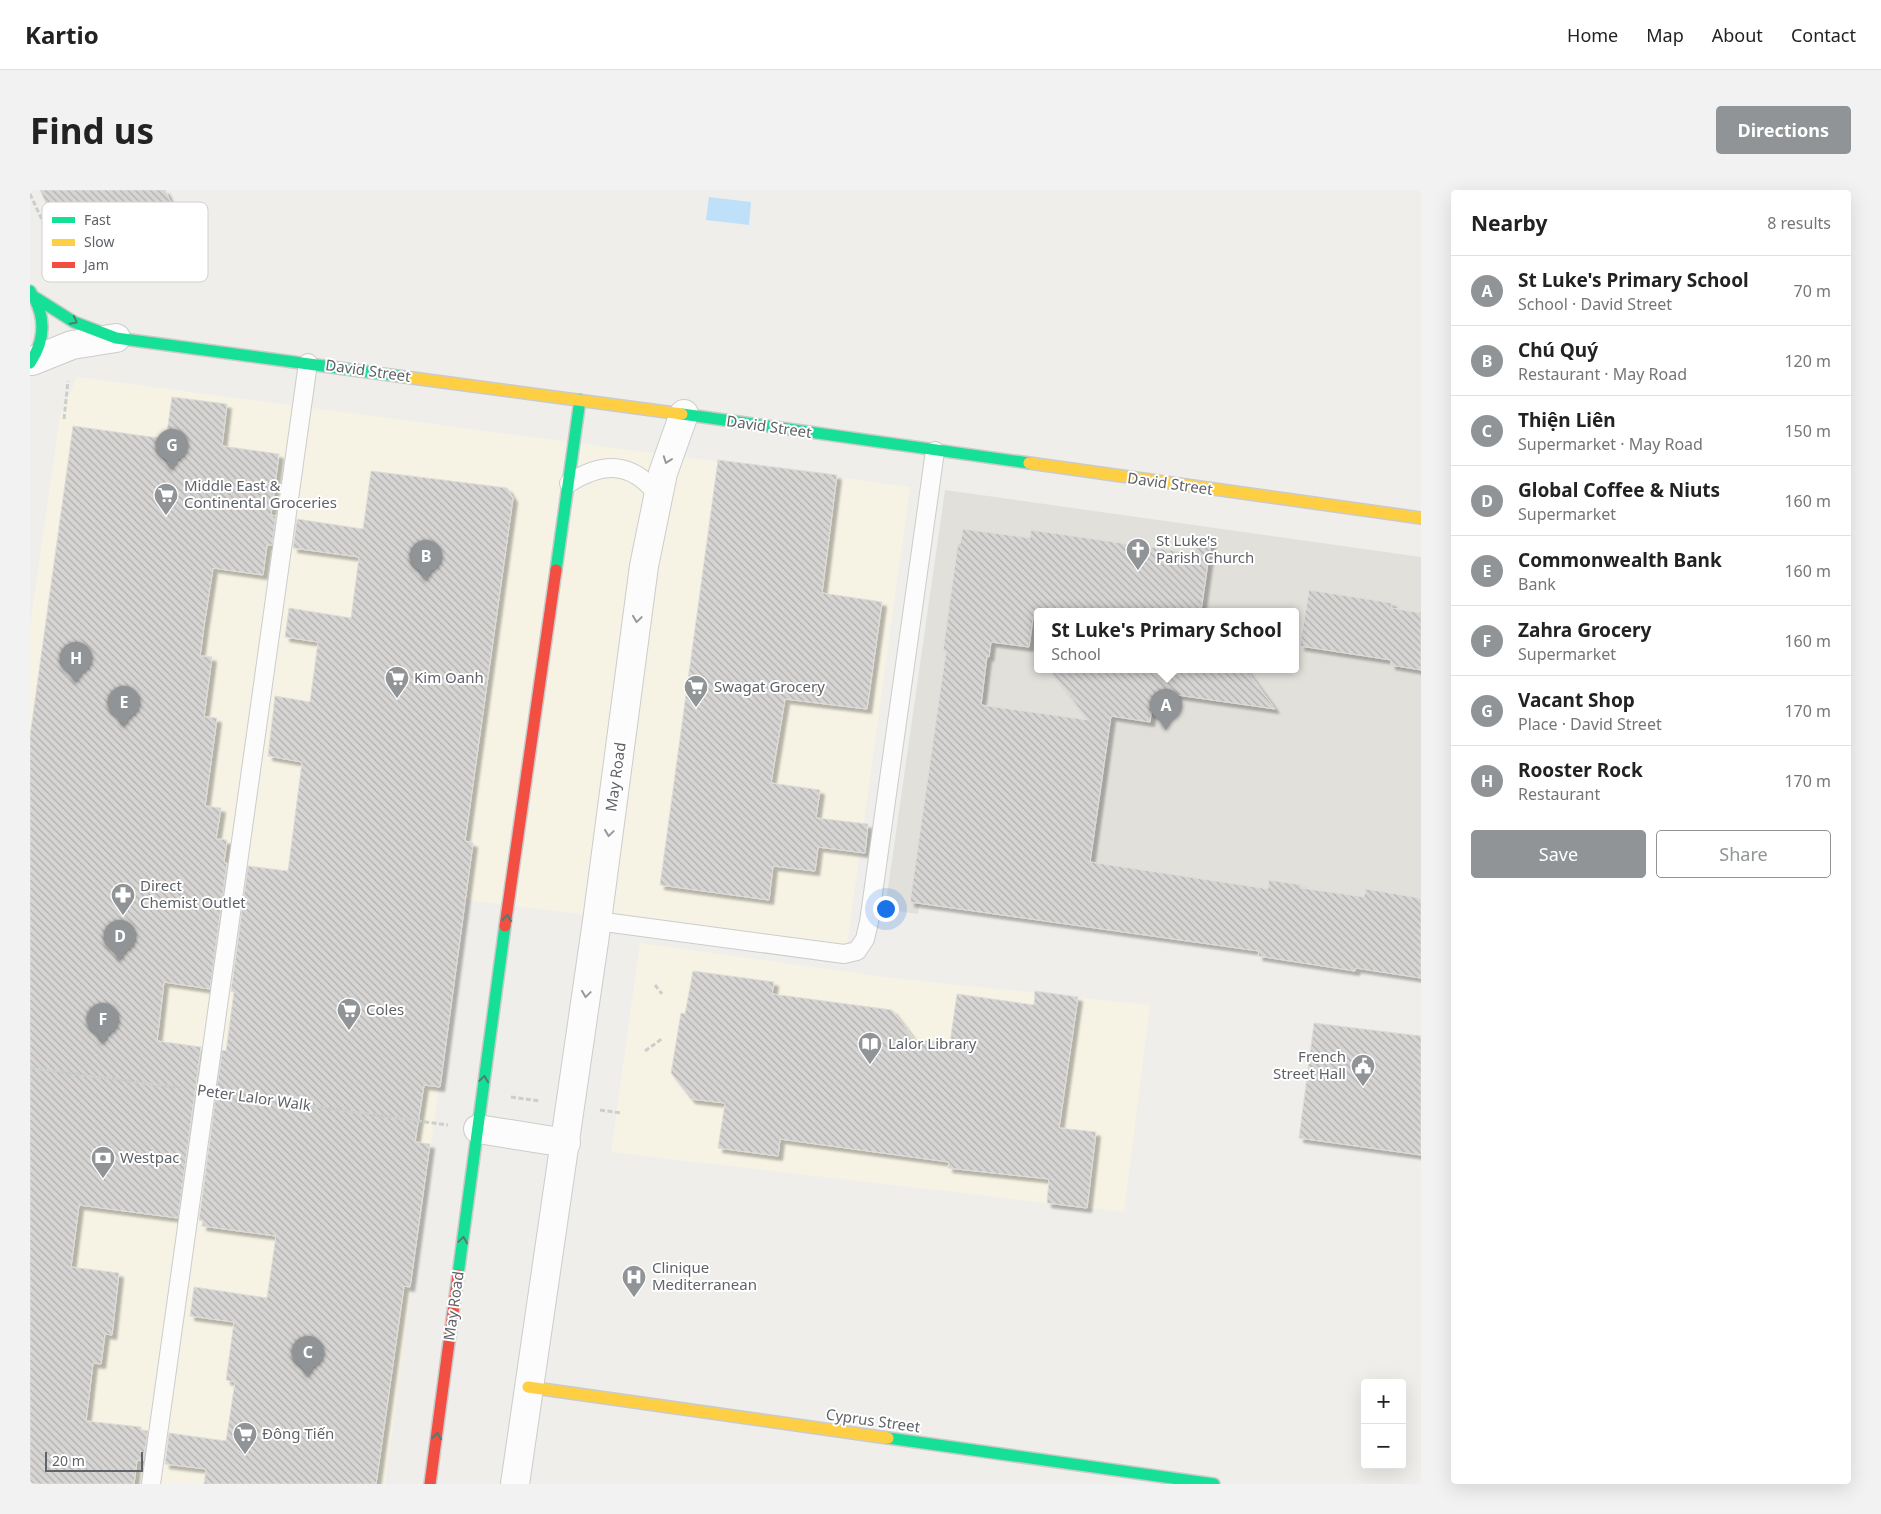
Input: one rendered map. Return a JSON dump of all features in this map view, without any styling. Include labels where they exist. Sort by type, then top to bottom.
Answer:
[{"type":"street","name":"David Street","points":[[33,294],[74,322],[116,338],[684,414],[935,451],[1421,518]]},
{"type":"street","points":[[31,362],[40,346],[44,330],[42,313],[33,294]]},
{"type":"street","name":"David Street","points":[[31,362],[72,345],[116,338]]},
{"type":"street","name":"May Road","points":[[430,1484],[580,400]]},
{"type":"street","name":"May Road","points":[[515,1484],[566,1143],[644,566],[662,473],[684,414]]},
{"type":"street","points":[[478,1129],[566,1143]]},
{"type":"street","name":"Cyprus Street","points":[[528,1387],[1214,1484]]},
{"type":"lane","points":[[151,1484],[308,363]]},
{"type":"lane","points":[[597,921],[844,954],[856,951],[861,945],[865,939],[869,922],[935,451]]},
{"type":"lane","points":[[569,482],[584,473],[604,467],[620,468],[637,474],[657,494]]},
{"type":"path","points":[[655,985],[662,994]]},
{"type":"path","points":[[645,1051],[662,1038]]},
{"type":"path","name":"Peter Lalor Walk","points":[[30,1068],[478,1129]]},
{"type":"shaded area","points":[[77,377],[910,487],[847,945],[464,900],[385,1484],[30,1484],[30,627],[60,416]]},
{"type":"shaded area","points":[[945,490],[1421,557],[1421,977],[1356,968],[1355,971],[1258,956],[1258,951],[920,903],[918,914],[885,909]]},
{"type":"shaded area","points":[[640,943],[892,978],[1150,1005],[1124,1212],[611,1152]]},
{"type":"water","points":[[709,197],[751,202],[749,225],[706,220]]},
{"type":"building","points":[[40,190],[165,190],[171,202],[45,202]]},
{"type":"building","points":[[172,397],[227,404],[222,446],[279,454],[271,515],[276,516],[272,545],[267,545],[263,575],[213,568],[204,626],[200,656],[212,657],[204,717],[217,718],[205,806],[221,808],[216,839],[227,840],[224,862],[227,863],[210,989],[164,982],[157,1041],[201,1047],[178,1218],[79,1205],[71,1267],[119,1273],[112,1335],[105,1334],[101,1364],[93,1363],[86,1421],[141,1427],[141,1430],[148,1431],[143,1461],[137,1460],[134,1484],[30,1484],[30,736],[73,426],[166,439]]},
{"type":"building","points":[[718,460],[837,475],[822,593],[882,602],[867,709],[785,699],[771,783],[820,790],[816,818],[868,824],[865,853],[818,847],[815,871],[773,866],[769,900],[660,885]]},
{"type":"building","points":[[371,471],[507,488],[513,498],[465,841],[473,843],[440,1087],[424,1085],[415,1142],[430,1144],[410,1287],[404,1286],[376,1484],[204,1484],[206,1469],[165,1464],[169,1433],[226,1441],[235,1382],[226,1380],[234,1322],[190,1316],[194,1287],[267,1298],[276,1236],[202,1226],[203,1221],[199,1220],[222,1050],[226,1051],[234,992],[231,991],[248,866],[288,871],[302,762],[268,756],[275,696],[310,702],[318,642],[285,637],[289,608],[351,618],[359,557],[293,548],[297,519],[363,529]]},
{"type":"building","points":[[963,529],[1030,538],[1031,530],[1190,553],[1212,535],[1201,608],[1034,608],[1029,647],[991,642],[989,657],[987,656],[981,705],[1088,720],[1052,673],[1249,673],[1275,709],[1170,694],[1152,707],[1150,722],[1111,716],[1090,862],[1268,889],[1269,880],[1301,885],[1301,888],[1364,897],[1366,889],[1419,898],[1421,900],[1421,978],[1356,968],[1355,971],[1258,956],[1259,951],[910,902],[946,651],[943,651],[958,543],[960,544]]},
{"type":"building","points":[[1309,590],[1392,603],[1391,608],[1421,613],[1421,670],[1391,665],[1391,660],[1300,646]]},
{"type":"building","name":"Lalor Library","points":[[693,971],[774,982],[772,994],[892,1010],[914,1039],[950,1043],[957,994],[1034,1005],[1035,991],[1078,997],[1059,1128],[1096,1132],[1087,1208],[1047,1203],[1049,1179],[948,1168],[949,1162],[780,1139],[778,1156],[718,1148],[725,1103],[691,1099],[671,1073],[681,1013],[685,1014]]},
{"type":"building","name":"French Street Hall","points":[[1314,1023],[1421,1036],[1421,1155],[1299,1138]]},
{"type":"traffic: fast","points":[[30,291],[39,309],[42,327],[39,345],[30,363]]},
{"type":"traffic: fast","points":[[36,298],[74,322],[116,338],[405,377]]},
{"type":"traffic: fast","points":[[556,570],[580,400]]},
{"type":"traffic: fast","points":[[682,414],[1029,463]]},
{"type":"traffic: fast","points":[[458,1275],[505,926]]},
{"type":"traffic: fast","points":[[888,1438],[1214,1484]]},
{"type":"traffic: slow","points":[[405,377],[682,414]]},
{"type":"traffic: slow","points":[[1029,463],[1421,518]]},
{"type":"traffic: slow","points":[[528,1387],[888,1438]]},
{"type":"traffic: jam","points":[[505,926],[556,570]]},
{"type":"traffic: jam","points":[[430,1484],[458,1275]]},
{"type":"place","name":"Vacant Shop","points":[[172,470]]},
{"type":"place","name":"Middle East & Continental Groceries","points":[[166,516]]},
{"type":"place","name":"St Luke's Parish Church","points":[[1138,571]]},
{"type":"place","name":"Chú Quý","points":[[426,581]]},
{"type":"place","name":"Rooster Rock","points":[[76,683]]},
{"type":"place","name":"Kim Oanh","points":[[397,699]]},
{"type":"place","name":"Swagat Grocery","points":[[696,708]]},
{"type":"place","name":"Commonwealth Bank","points":[[124,727]]},
{"type":"place","name":"St Luke's Primary School","points":[[1166,730]]},
{"type":"place","name":"Direct Chemist Outlet","points":[[123,916]]},
{"type":"place","name":"Global Coffee & Niuts","points":[[120,961]]},
{"type":"place","name":"Coles","points":[[349,1031]]},
{"type":"place","name":"Zahra Grocery","points":[[103,1044]]},
{"type":"place","name":"Lalor Library","points":[[870,1065]]},
{"type":"place","name":"French Street Hall","points":[[1363,1087]]},
{"type":"place","name":"Westpac","points":[[103,1179]]},
{"type":"place","name":"Clinique Mediterranean","points":[[634,1298]]},
{"type":"place","name":"Thiện Liên","points":[[308,1377]]},
{"type":"place","name":"Đông Tiến","points":[[245,1455]]}]
